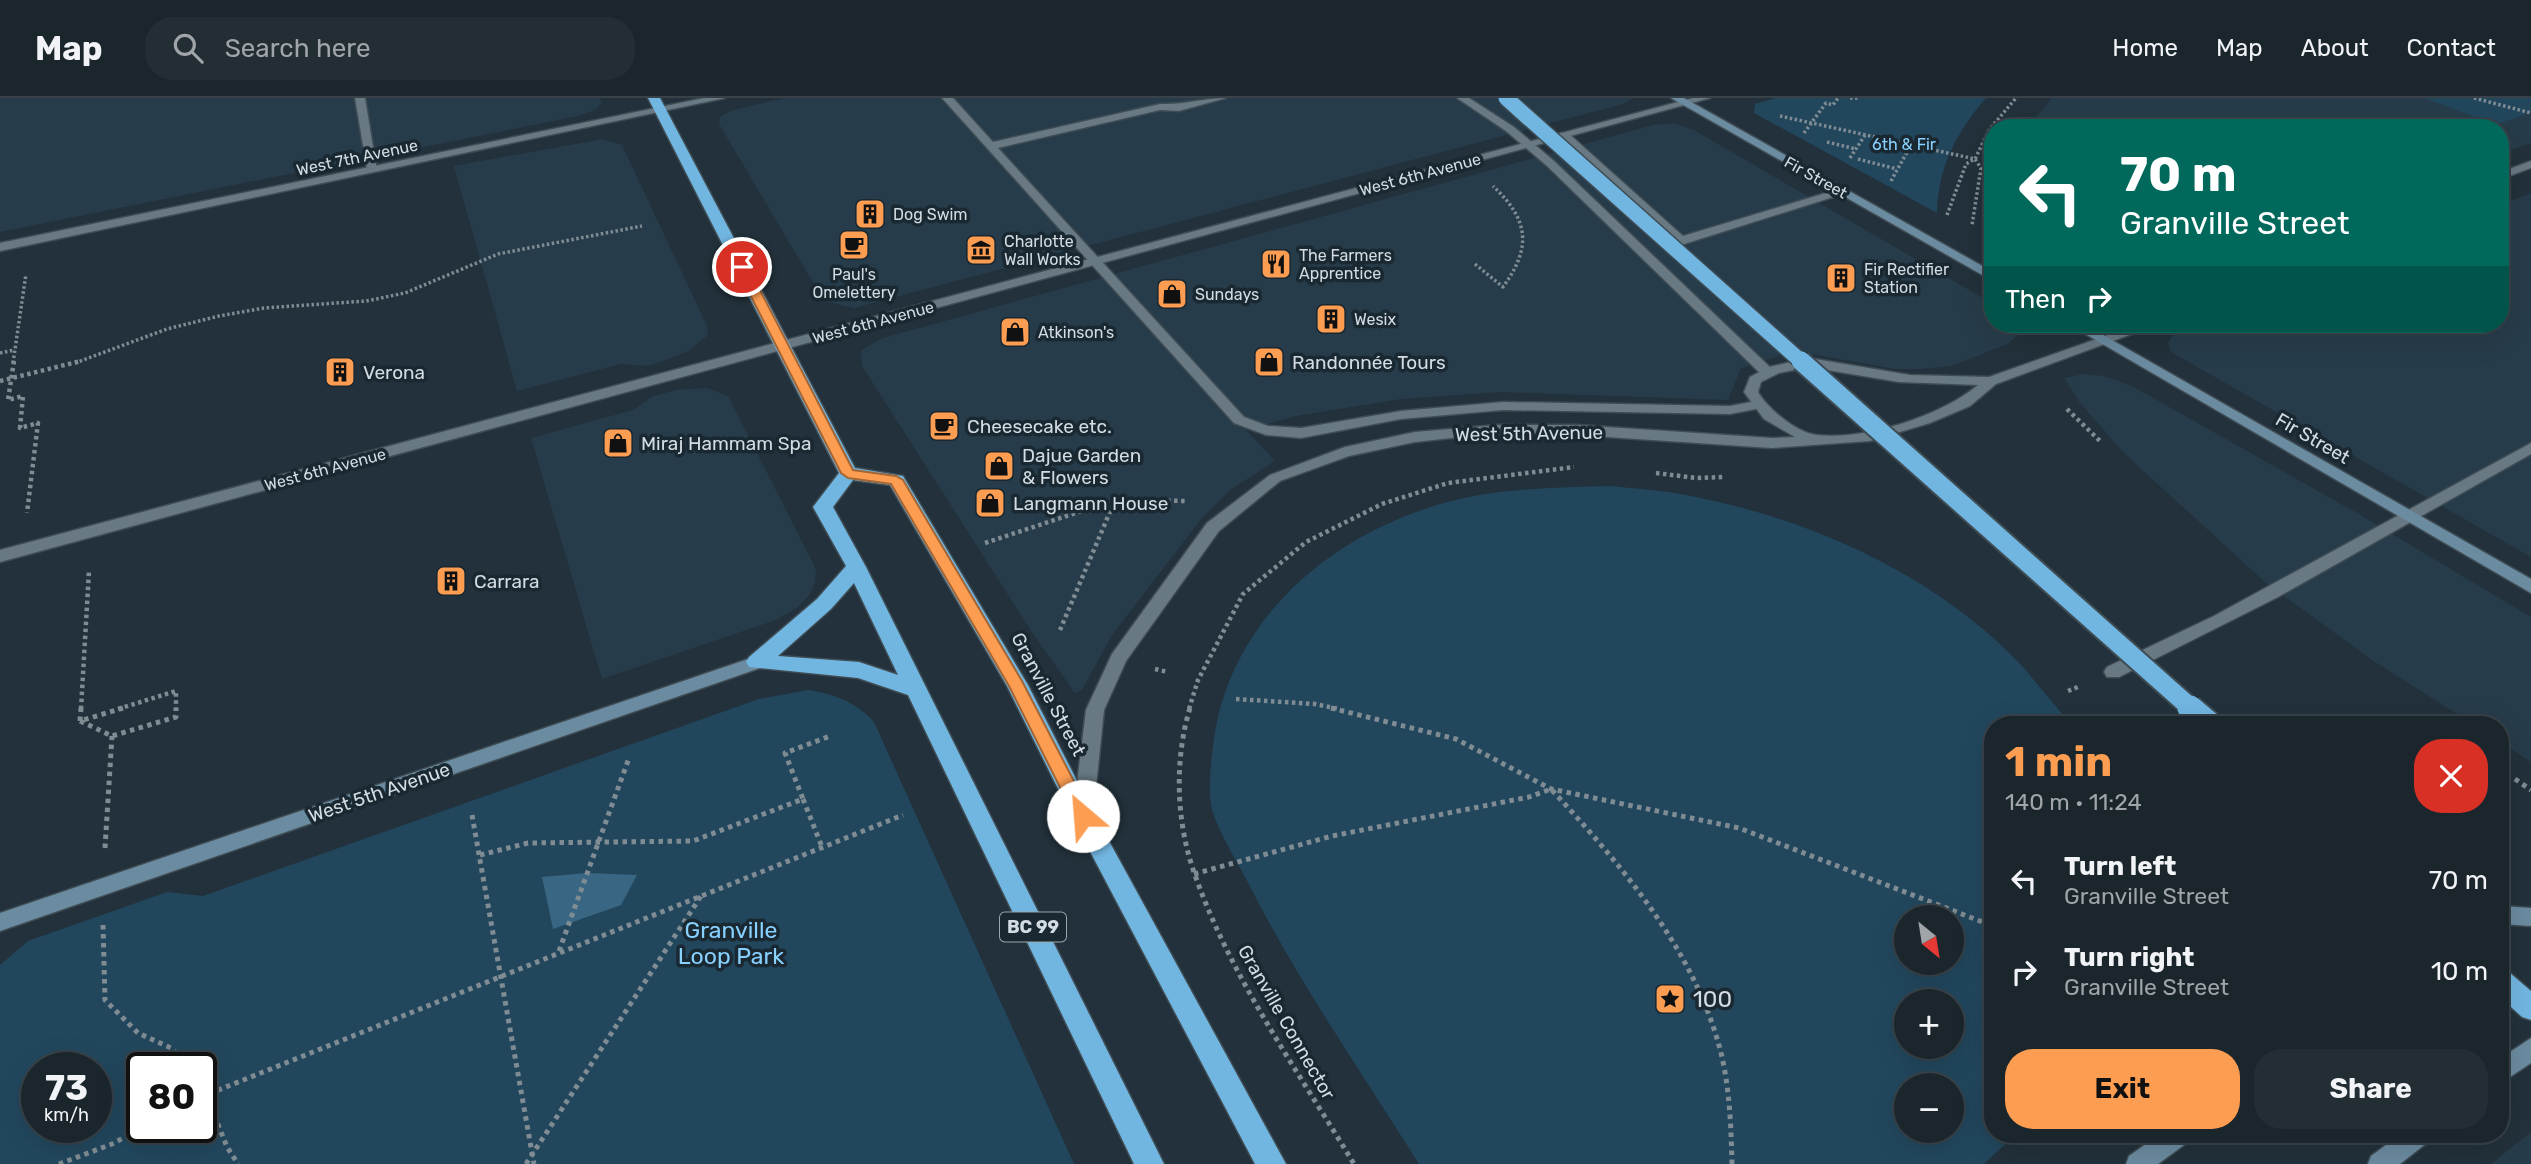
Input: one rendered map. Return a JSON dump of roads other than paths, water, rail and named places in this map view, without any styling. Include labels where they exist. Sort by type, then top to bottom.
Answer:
[{"type":"highway","points":[[1506,98],[2200,716]]},
{"type":"highway","points":[[657,104],[848,473]]},
{"type":"highway","name":"BC 99","points":[[848,473],[822,507],[856,567],[1149,1164]]},
{"type":"highway","name":"Granville Street","points":[[848,473],[896,480],[1017,685],[1083,816],[1271,1164]]},
{"type":"highway","points":[[757,662],[824,604],[856,567]]},
{"type":"highway","points":[[757,662],[859,670],[916,690]]},
{"type":"highway","points":[[2509,988],[2531,1008]]},
{"type":"street","points":[[360,98],[373,169]]},
{"type":"street","name":"West 7th Avenue","points":[[0,247],[373,169],[657,104],[720,98]]},
{"type":"street","points":[[947,98],[1239,421],[1266,430],[1301,433],[1401,415],[1503,406],[1730,410],[1756,405]]},
{"type":"street","points":[[990,146],[1160,107],[1179,108],[1221,98]]},
{"type":"street","points":[[1462,98],[1510,129],[1528,145],[1768,372],[1755,380],[1751,392],[1756,405],[1777,422],[1816,441]]},
{"type":"street","name":"West 6th Avenue","points":[[0,556],[1528,145],[1680,101],[1705,98]]},
{"type":"street","name":"Fir Street","points":[[1680,101],[1984,272]]},
{"type":"street","points":[[1564,135],[1681,241],[1843,192]]},
{"type":"street","points":[[2509,173],[2531,164]]},
{"type":"street","name":"Fir Street","points":[[2091,333],[2531,587]]},
{"type":"street","name":"West 5th Avenue","points":[[1083,816],[1095,710],[1118,659],[1213,527],[1275,478],[1345,452],[1415,437],[1497,429],[1577,430],[1772,443],[1870,436],[1926,420],[1965,403],[1991,381],[2121,333]]},
{"type":"street","name":"West 5th Avenue","points":[[1768,372],[1794,362],[1836,363],[1899,378],[1991,381]]},
{"type":"street","points":[[2113,672],[2193,637],[2407,514],[2531,448]]},
{"type":"street","name":"West 5th Avenue","points":[[0,922],[757,662]]},
{"type":"street","points":[[2509,916],[2531,917]]},
{"type":"street","points":[[2509,1066],[2531,1049]]},
{"type":"street","points":[[2138,1164],[2167,1143]]},
{"type":"street","points":[[2380,1164],[2408,1143]]},
{"type":"place","name":"Dog Swim","points":[[870,214]]},
{"type":"place","name":"Paul's Omelettery","points":[[854,245]]},
{"type":"place","name":"Charlotte Wall Works","points":[[981,250]]},
{"type":"place","name":"The Farmers Apprentice","points":[[1276,264]]},
{"type":"place","name":"Fir Rectifier Station","points":[[1841,278]]},
{"type":"place","name":"Sundays","points":[[1172,294]]},
{"type":"place","name":"Wesix","points":[[1331,319]]},
{"type":"place","name":"Atkinson's","points":[[1015,332]]},
{"type":"place","name":"Randonnée Tours","points":[[1269,362]]},
{"type":"place","name":"Verona","points":[[340,372]]},
{"type":"place","name":"Cheesecake etc.","points":[[944,426]]},
{"type":"place","name":"Miraj Hammam Spa","points":[[618,443]]},
{"type":"place","name":"Dajue Garden & Flowers","points":[[999,466]]},
{"type":"place","name":"Langmann House","points":[[990,503]]},
{"type":"place","name":"Carrara","points":[[451,581]]},
{"type":"place","name":"100","points":[[1670,999]]},
{"type":"park label","name":"6th & Fir","points":[[1904,144]]},
{"type":"park label","name":"Granville Loop Park","points":[[731,943]]}]
